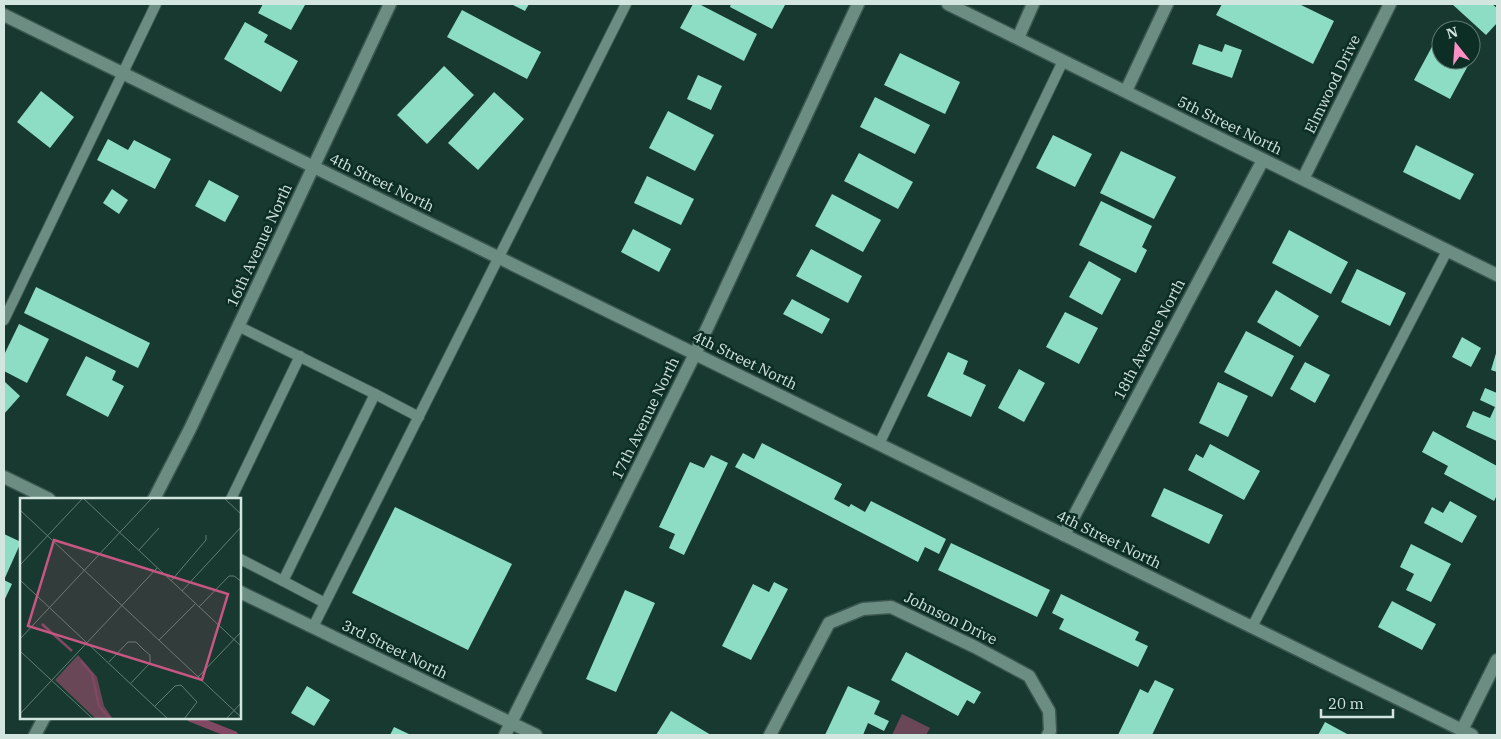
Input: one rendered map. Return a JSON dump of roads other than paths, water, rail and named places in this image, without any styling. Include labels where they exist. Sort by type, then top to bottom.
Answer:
[{"type":"street","name":"16th Avenue North","points":[[155,498],[190,429],[390,4]]},
{"type":"street","name":"17th Avenue North","points":[[505,735],[695,354],[858,4]]},
{"type":"street","name":"5th Street North","points":[[948,4],[1497,275]]},
{"type":"street","points":[[1018,38],[1033,4]]},
{"type":"street","points":[[1126,91],[1168,4]]},
{"type":"street","name":"Elmwood Drive","points":[[1303,179],[1390,4]]},
{"type":"street","name":"4th Street North","points":[[4,15],[1467,733]]},
{"type":"street","name":"18th Avenue North","points":[[1064,534],[1263,160]]},
{"type":"street","points":[[4,477],[47,498]]},
{"type":"street","name":"3rd Street North","points":[[241,592],[536,735]]},
{"type":"street","name":"Johnson Drive","points":[[770,735],[829,623],[864,609],[891,607],[975,646],[1030,676],[1049,711],[1050,730],[1048,735]]},
{"type":"street","points":[[1467,733],[1497,660]]},
{"type":"street","points":[[35,735],[43,719]]},
{"type":"lane","points":[[4,320],[156,4]]},
{"type":"lane","points":[[313,627],[626,4]]},
{"type":"lane","points":[[879,444],[1063,60]]},
{"type":"lane","points":[[1252,627],[1447,250]]},
{"type":"lane","points":[[238,326],[419,417]]},
{"type":"lane","points":[[231,498],[300,356]]},
{"type":"lane","points":[[283,581],[374,394]]},
{"type":"lane","points":[[241,559],[325,603]]},
{"type":"waterway","points":[[194,719],[234,735]]}]
